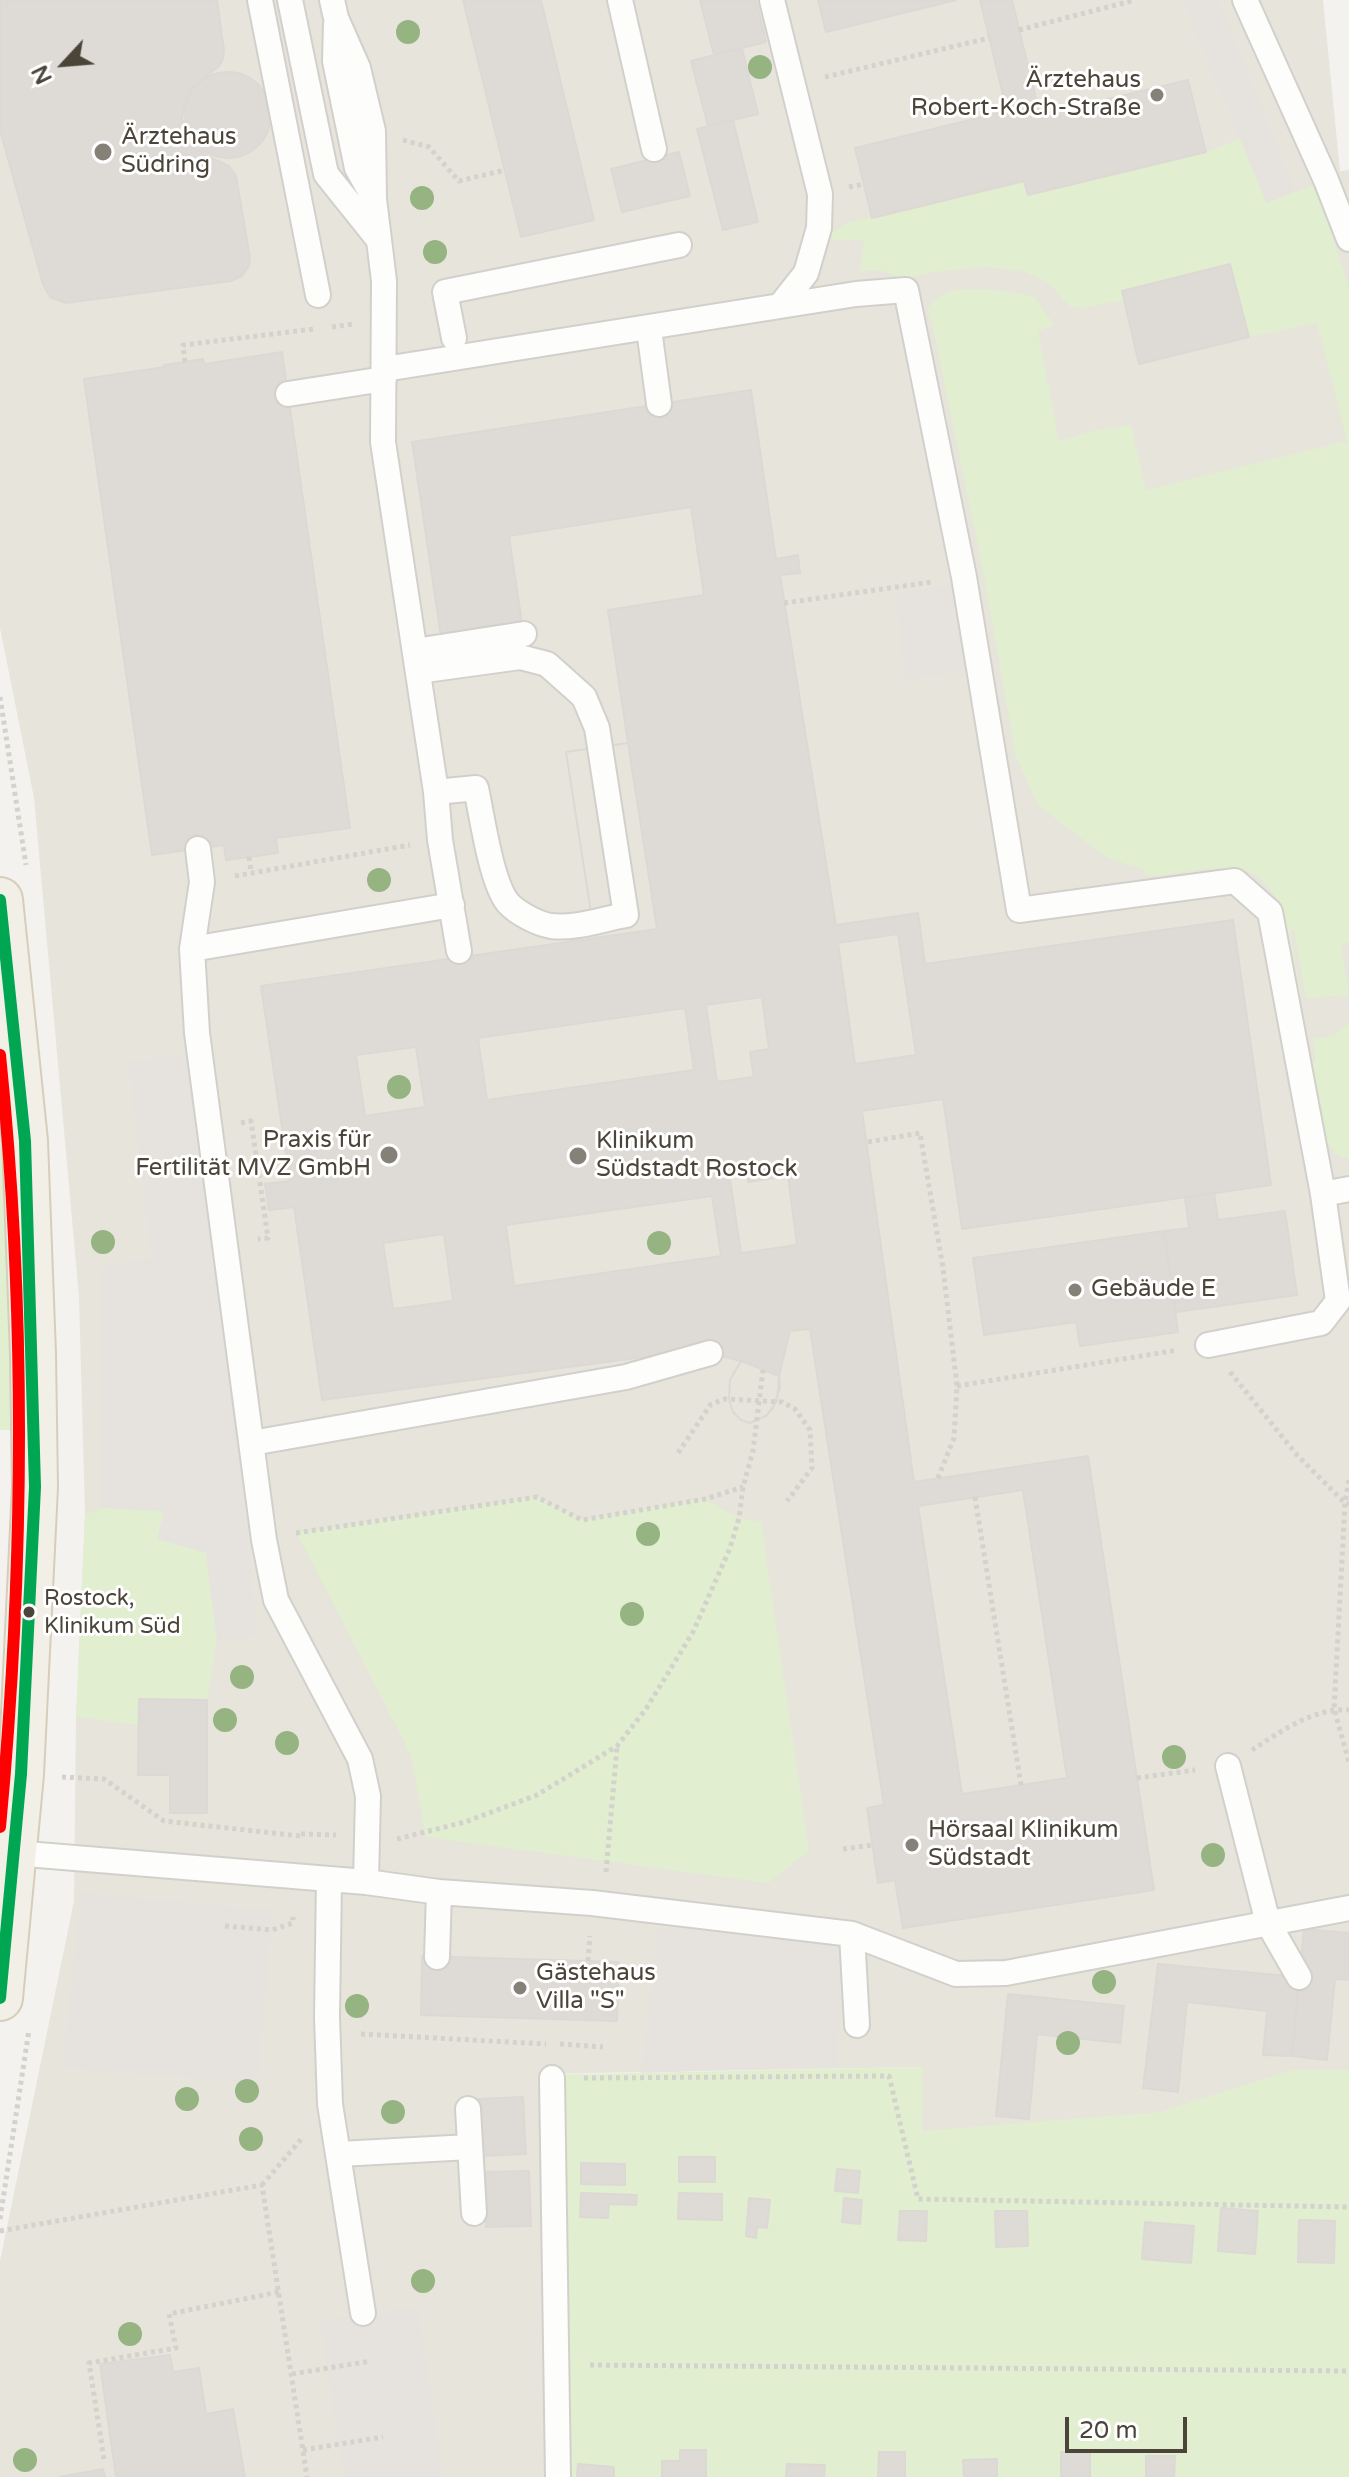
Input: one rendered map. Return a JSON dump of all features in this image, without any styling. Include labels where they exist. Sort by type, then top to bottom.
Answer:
[{"type":"main road","points":[[0,900],[25,1141],[35,1487],[21,1774],[7,1852],[0,1998]]},
{"type":"lane","points":[[260,0],[318,295]]},
{"type":"lane","points":[[290,0],[326,174],[380,241]]},
{"type":"lane","points":[[620,0],[654,149]]},
{"type":"lane","points":[[772,0],[820,194],[819,228],[806,273],[780,306]]},
{"type":"lane","points":[[1245,0],[1326,180],[1349,239]]},
{"type":"lane","points":[[334,9],[335,61],[357,168],[374,199]]},
{"type":"lane","points":[[334,9],[358,68],[373,131],[374,199],[384,281],[383,442],[459,951]]},
{"type":"lane","points":[[454,338],[445,292],[679,245]]},
{"type":"lane","points":[[288,394],[385,374],[780,306],[906,290],[964,577],[1019,910],[1235,881],[1270,912],[1323,1194],[1338,1301],[1321,1323],[1208,1345]]},
{"type":"lane","points":[[649,329],[659,404]]},
{"type":"lane","points":[[416,661],[524,634]]},
{"type":"lane","points":[[416,661],[520,657],[547,664],[584,697],[597,728],[626,915],[550,926],[528,917],[507,902],[491,862],[476,788],[436,792]]},
{"type":"lane","points":[[198,849],[202,882],[192,949],[197,1033],[264,1540],[276,1600],[360,1759],[368,1796],[366,1882]]},
{"type":"lane","points":[[192,949],[452,905]]},
{"type":"lane","points":[[1323,1194],[1349,1189]]},
{"type":"lane","points":[[252,1443],[626,1377],[710,1353]]},
{"type":"lane","points":[[1228,1766],[1268,1923],[1299,1977]]},
{"type":"lane","points":[[7,1852],[366,1882],[852,1934],[956,1974],[1006,1973],[1349,1908]]},
{"type":"lane","points":[[329,1879],[330,2104],[363,2313]]},
{"type":"lane","points":[[437,1957],[439,1892]]},
{"type":"lane","points":[[852,1934],[857,2025]]},
{"type":"lane","points":[[552,2078],[558,2477]]},
{"type":"lane","points":[[468,2109],[474,2213]]},
{"type":"lane","points":[[339,2154],[470,2147]]},
{"type":"path","points":[[1019,30],[1135,0]]},
{"type":"path","points":[[793,85],[989,38]]},
{"type":"path","points":[[373,131],[429,147],[459,181],[505,170]]},
{"type":"path","points":[[185,362],[183,345],[382,320]]},
{"type":"path","points":[[784,603],[964,577]]},
{"type":"path","points":[[202,882],[440,840]]},
{"type":"path","points":[[249,857],[251,872]]},
{"type":"path","points":[[244,1138],[241,1123],[251,1121],[265,1200],[268,1238]]},
{"type":"path","points":[[868,1142],[920,1133],[943,1268],[957,1386],[954,1438],[938,1478]]},
{"type":"path","points":[[957,1386],[1208,1345],[1297,1455],[1347,1504]]},
{"type":"path","points":[[60,1777],[104,1779],[164,1821],[301,1834],[403,1839],[465,1822],[537,1795],[617,1746],[646,1709],[693,1632],[730,1548],[739,1518],[743,1487],[753,1451],[763,1370]]},
{"type":"path","points":[[678,1453],[711,1404],[725,1399],[782,1402],[795,1409],[810,1430],[812,1468],[787,1501]]},
{"type":"path","points":[[1349,1480],[1334,1709],[1349,1762]]},
{"type":"path","points":[[264,1540],[537,1497],[582,1520],[705,1499],[743,1487]]},
{"type":"path","points":[[975,1497],[1021,1785]]},
{"type":"path","points":[[603,1905],[617,1746]]},
{"type":"path","points":[[225,1926],[272,1930],[293,1923],[301,1834]]},
{"type":"path","points":[[843,1849],[873,1845]]},
{"type":"path","points":[[328,2032],[603,2047]]},
{"type":"path","points":[[552,2078],[889,2076],[918,2199],[1349,2207]]},
{"type":"path","points":[[0,2231],[262,2185],[330,2104]]},
{"type":"path","points":[[262,2185],[307,2477]]},
{"type":"path","points":[[104,2459],[89,2363],[176,2348],[169,2314],[279,2292]]},
{"type":"path","points":[[292,2374],[371,2361]]},
{"type":"path","points":[[557,2365],[1349,2371]]},
{"type":"path","points":[[303,2450],[383,2437]]},
{"type":"shaded area","points":[[0,0],[1323,0],[1340,171],[1349,170],[1349,2133],[921,2131],[922,2067],[540,2074],[547,2477],[0,2477],[0,2261],[74,1901],[76,1717],[85,1515],[79,1297],[34,798],[0,628]]},
{"type":"shaded area","points":[[1182,0],[1219,0],[1295,190],[1267,203]]},
{"type":"shaded area","points":[[957,583],[970,669],[905,680],[895,594]]},
{"type":"shaded area","points":[[198,1053],[258,1637],[217,1640],[206,1553],[157,1539],[164,1511],[102,1508],[100,1267],[151,1258],[128,1061]]},
{"type":"shaded area","points":[[81,1893],[273,1910],[257,2083],[62,2068]]},
{"type":"shaded area","points":[[658,1927],[842,1944],[837,2066],[641,2073]]},
{"type":"shaded area","points":[[418,2306],[443,2477],[344,2477],[320,2320]]},
{"type":"green space","points":[[1240,139],[1267,203],[1315,185],[1349,287],[1349,942],[1341,944],[1349,995],[1306,998],[1294,929],[1290,931],[1302,1002],[1298,1002],[1284,917],[1276,898],[1264,882],[1248,872],[1226,868],[1146,875],[1145,870],[1107,858],[1038,805],[1016,757],[982,566],[927,309],[936,299],[961,290],[992,290],[1035,297],[1054,325],[1038,331],[1059,441],[1131,425],[1146,490],[1347,441],[1317,323],[1249,337],[1230,264],[1122,291],[1124,300],[1083,308],[1069,306],[1049,283],[1025,272],[988,267],[934,272],[904,279],[883,271],[860,271],[864,240],[831,240],[831,233],[849,222],[1024,181],[1028,195],[1206,152]]},
{"type":"green space","points":[[1349,1023],[1349,1159],[1337,1155],[1319,1132],[1300,1024],[1305,1024],[1312,1062],[1316,1061],[1313,1039],[1333,1036]]},
{"type":"green space","points":[[0,1130],[16,1430],[0,1430]]},
{"type":"green space","points":[[537,1497],[582,1520],[705,1499],[739,1518],[761,1522],[809,1851],[768,1883],[426,1837],[411,1755],[297,1533]]},
{"type":"green space","points":[[102,1508],[164,1511],[158,1539],[206,1552],[217,1640],[207,1700],[140,1700],[139,1725],[76,1717],[85,1515]]},
{"type":"green space","points":[[923,2067],[922,2131],[1160,2112],[1292,2070],[1349,2070],[1349,2477],[547,2477],[539,2075]]},
{"type":"building","name":"Ärztehaus Südring","points":[[0,0],[217,0],[223,59],[191,89],[182,118],[187,136],[195,147],[229,166],[236,176],[250,258],[242,276],[231,281],[66,303],[50,297],[43,284],[0,130]]},
{"type":"building","points":[[463,0],[541,0],[594,220],[521,237]]},
{"type":"building","points":[[700,0],[756,0],[766,42],[714,55]]},
{"type":"building","name":"Ärztehaus Robert-Koch-Straße","points":[[818,0],[956,0],[826,32]]},
{"type":"building","name":"Ärztehaus Robert-Koch-Straße","points":[[980,0],[1012,0],[1040,115],[1188,80],[1206,152],[1028,195],[1024,181],[872,218],[855,148],[1007,111]]},
{"type":"building","points":[[742,48],[758,114],[708,126],[691,61]]},
{"type":"building","points":[[228,72],[244,76],[258,85],[267,99],[271,115],[267,131],[258,145],[244,154],[228,158],[212,154],[198,145],[189,131],[185,115],[189,99],[198,85],[212,76]]},
{"type":"building","points":[[733,120],[758,222],[723,230],[697,129]]},
{"type":"building","points":[[679,152],[690,196],[622,212],[611,169]]},
{"type":"building","points":[[1230,264],[1249,337],[1139,364],[1122,291]]},
{"type":"building","points":[[282,352],[350,828],[276,838],[278,853],[249,857],[226,860],[224,845],[152,855],[84,379],[203,359],[204,364]]},
{"type":"building","name":"Klinikum Südstadt Rostock","points":[[751,390],[776,559],[798,555],[800,573],[780,575],[836,925],[918,913],[925,964],[1233,920],[1271,1185],[962,1229],[943,1099],[862,1111],[914,1482],[1088,1456],[1154,1890],[903,1928],[895,1880],[878,1883],[867,1808],[884,1805],[810,1329],[790,1331],[779,1376],[777,1401],[766,1416],[750,1423],[733,1412],[729,1400],[730,1380],[741,1361],[696,1350],[322,1400],[294,1207],[269,1210],[265,1184],[290,1181],[261,986],[595,938],[566,752],[628,743],[608,610],[704,595],[691,507],[509,536],[522,624],[441,636],[412,442]],"holes":[[[898,934],[916,1055],[855,1064],[838,943]],[[762,997],[769,1049],[750,1052],[754,1077],[717,1082],[706,1005]],[[685,1008],[694,1070],[487,1100],[478,1038]],[[416,1047],[425,1107],[365,1116],[356,1055]],[[747,1170],[748,1182],[788,1176],[797,1245],[741,1253],[729,1172]],[[712,1196],[721,1256],[514,1286],[506,1225]],[[444,1234],[453,1301],[393,1309],[383,1243]],[[1023,1490],[1067,1778],[962,1794],[918,1506]]]},
{"type":"building","points":[[628,743],[657,929],[595,938],[566,752]]},
{"type":"building","points":[[1214,1193],[1218,1220],[1285,1211],[1297,1295],[1176,1312],[1164,1231],[1189,1228],[1185,1198]]},
{"type":"building","name":"Gebäude E","points":[[1164,1231],[1178,1332],[1080,1346],[1076,1322],[984,1335],[973,1258]]},
{"type":"building","points":[[741,1361],[779,1376],[780,1388],[773,1408],[766,1416],[750,1423],[733,1412],[729,1400],[730,1380]]},
{"type":"building","points":[[139,1699],[207,1700],[207,1813],[170,1813],[170,1775],[138,1775]]},
{"type":"building","points":[[1304,1929],[1349,1933],[1349,1980],[1335,1979],[1327,2060],[1292,2056]]},
{"type":"building","name":"Gästehaus Villa \"S\"","points":[[422,1956],[619,1962],[617,2021],[421,2015]]},
{"type":"building","points":[[1158,1964],[1299,1977],[1292,2056],[1263,2055],[1267,2011],[1187,2002],[1178,2092],[1143,2088]]},
{"type":"building","points":[[1008,1994],[1124,2006],[1120,2043],[1037,2034],[1029,2119],[996,2116]]},
{"type":"building","points":[[523,2097],[526,2154],[480,2156],[477,2099]]},
{"type":"building","points":[[679,2157],[715,2157],[715,2182],[679,2182]]},
{"type":"building","points":[[581,2163],[625,2164],[625,2185],[581,2184]]},
{"type":"building","points":[[837,2169],[860,2171],[858,2193],[835,2191]]},
{"type":"building","points":[[529,2171],[531,2226],[486,2227],[485,2172]]},
{"type":"building","points":[[581,2193],[637,2195],[636,2205],[609,2204],[608,2218],[580,2217]]},
{"type":"building","points":[[679,2193],[722,2194],[722,2220],[678,2219]]},
{"type":"building","points":[[749,2198],[770,2200],[767,2228],[757,2227],[756,2238],[746,2236]]},
{"type":"building","points":[[844,2198],[862,2200],[860,2224],[842,2222]]},
{"type":"building","points":[[1221,2208],[1258,2211],[1255,2254],[1218,2251]]},
{"type":"building","points":[[900,2211],[927,2211],[926,2241],[898,2240]]},
{"type":"building","points":[[995,2211],[1027,2211],[1028,2246],[996,2247]]},
{"type":"building","points":[[1299,2220],[1335,2221],[1334,2263],[1298,2262]]},
{"type":"building","points":[[1145,2222],[1194,2226],[1191,2263],[1142,2259]]},
{"type":"building","points":[[170,2355],[173,2372],[199,2368],[206,2414],[233,2409],[245,2477],[116,2477],[100,2364]]},
{"type":"building","points":[[680,2450],[706,2450],[706,2477],[662,2477],[662,2461],[680,2461]]},
{"type":"building","points":[[879,2452],[905,2452],[905,2477],[878,2477]]},
{"type":"building","points":[[1061,2452],[1090,2452],[1090,2477],[1061,2477]]},
{"type":"building","points":[[1146,2456],[1175,2456],[1174,2477],[1146,2477]]},
{"type":"building","points":[[997,2459],[997,2477],[964,2477],[963,2460]]},
{"type":"building","points":[[578,2464],[614,2467],[614,2477],[577,2477]]},
{"type":"building","points":[[787,2464],[825,2465],[824,2477],[786,2477]]},
{"type":"building","points":[[103,2469],[105,2477],[59,2477]]},
{"type":"transit line","points":[[0,900],[25,1141],[35,1487],[21,1774],[0,1998]]},
{"type":"transit line","points":[[0,1055],[14,1247],[19,1441],[14,1635],[0,1827]]},
{"type":"place","name":"Ärztehaus Robert-Koch-Straße","points":[[1157,95]]},
{"type":"place","name":"Ärztehaus Südring","points":[[103,152]]},
{"type":"place","name":"Praxis für Fertilität MVZ GmbH","points":[[389,1155]]},
{"type":"place","name":"Klinikum Südstadt Rostock","points":[[578,1156]]},
{"type":"place","name":"Gebäude E","points":[[1075,1290]]},
{"type":"place","name":"Rostock, Klinikum Süd","points":[[29,1612]]},
{"type":"place","name":"Hörsaal Klinikum Südstadt","points":[[912,1845]]},
{"type":"place","name":"Gästehaus Villa \"S\"","points":[[520,1988]]}]
